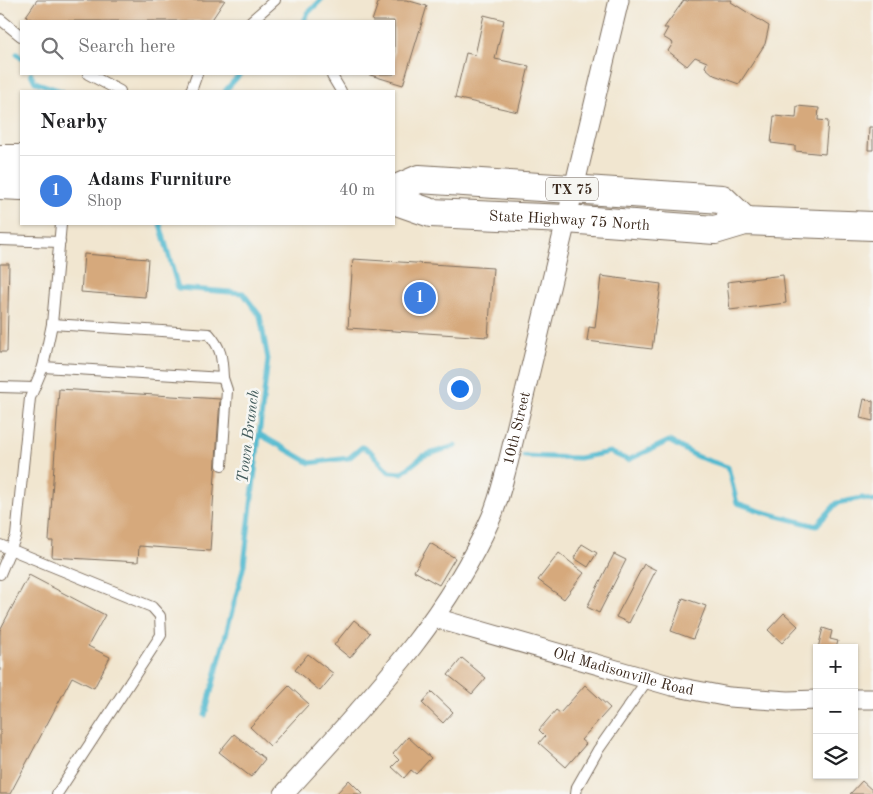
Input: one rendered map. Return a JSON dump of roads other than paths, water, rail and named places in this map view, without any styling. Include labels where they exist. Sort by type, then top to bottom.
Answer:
[{"type":"main road","points":[[0,159],[20,159]]},
{"type":"main road","name":"State Highway 75 North","points":[[395,190],[419,179],[722,199],[745,221]]},
{"type":"main road","points":[[0,185],[20,186]]},
{"type":"main road","name":"State Highway 75 North","points":[[395,200],[431,213],[566,219],[715,230],[745,221],[873,226]]},
{"type":"street","name":"10th Street","points":[[284,794],[402,660],[435,618],[466,566],[492,516],[508,463],[619,0]]},
{"type":"street","name":"Old Madisonville Road","points":[[435,618],[672,686],[729,697],[788,701],[813,700]]},
{"type":"street","points":[[858,699],[873,699]]},
{"type":"lane","points":[[252,20],[275,0]]},
{"type":"lane","points":[[0,19],[20,35]]},
{"type":"lane","points":[[90,75],[118,90]]},
{"type":"lane","points":[[191,90],[197,75]]},
{"type":"lane","points":[[332,75],[340,90]]},
{"type":"lane","points":[[0,574],[4,548],[16,536],[30,398],[43,367],[52,324],[61,225]]},
{"type":"lane","points":[[0,240],[60,242]]},
{"type":"lane","points":[[52,324],[209,334],[218,344],[222,358],[226,390],[222,464]]},
{"type":"lane","points":[[43,367],[223,378]]},
{"type":"lane","points":[[0,387],[34,388]]},
{"type":"lane","points":[[4,548],[152,607],[160,616],[161,635],[57,794]]},
{"type":"lane","points":[[576,794],[577,787],[598,750],[648,679]]},
{"type":"waterway","points":[[304,20],[308,13],[321,0]]},
{"type":"waterway","name":"Town Branch","points":[[17,54],[20,57]]},
{"type":"waterway","name":"Town Branch","points":[[32,75],[35,82],[59,90]]},
{"type":"waterway","points":[[226,90],[239,75]]},
{"type":"waterway","name":"Town Branch","points":[[160,225],[178,288],[243,293],[260,316],[268,359],[244,565],[205,715]]},
{"type":"waterway","points":[[259,434],[310,463],[349,458],[362,447],[370,451],[389,472],[402,473],[423,456],[455,446]]},
{"type":"waterway","points":[[524,456],[579,458],[610,452],[628,460],[669,441],[698,457],[728,467],[737,503],[763,512],[816,526],[837,503],[862,498],[873,501]]},
{"type":"place","name":"Adams Furniture","points":[[420,298]]}]
